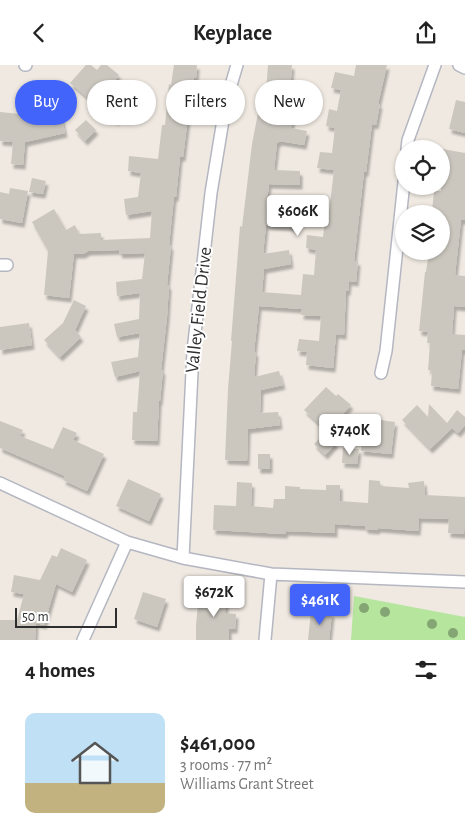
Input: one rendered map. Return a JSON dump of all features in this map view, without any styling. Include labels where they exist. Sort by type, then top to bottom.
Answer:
[{"type":"street","name":"Valley Field Drive","points":[[183,558],[193,351],[211,193],[226,102],[237,65]]},
{"type":"street","points":[[408,140],[435,65]]},
{"type":"street","points":[[459,65],[465,68]]},
{"type":"street","points":[[381,373],[386,351],[403,195]]},
{"type":"street","points":[[0,483],[127,542],[183,558],[271,574],[465,582]]},
{"type":"street","points":[[83,640],[127,542]]},
{"type":"street","points":[[265,640],[271,574]]},
{"type":"green space","points":[[354,596],[465,617],[465,640],[351,640]]},
{"type":"building","points":[[86,65],[91,65],[97,70],[101,65],[107,65],[119,75],[115,80],[87,80],[87,97],[77,89],[77,80],[73,80]]},
{"type":"building","points":[[174,65],[197,65],[196,78],[194,80],[172,80]]},
{"type":"building","points":[[268,65],[292,65],[291,80],[267,80]]},
{"type":"building","points":[[356,65],[387,65],[378,104],[380,104],[376,125],[372,124],[366,172],[364,172],[354,261],[358,261],[356,282],[349,281],[348,291],[346,291],[344,335],[336,334],[333,368],[306,365],[307,352],[297,351],[299,339],[319,341],[321,316],[301,315],[302,309],[259,306],[254,352],[256,352],[254,377],[279,371],[283,385],[261,390],[260,413],[278,412],[280,425],[248,429],[247,461],[225,460],[231,341],[240,226],[242,227],[256,125],[292,125],[291,128],[307,131],[304,145],[279,141],[277,143],[274,170],[300,171],[300,185],[269,184],[266,209],[293,211],[293,227],[266,225],[263,254],[289,250],[291,264],[264,269],[262,292],[301,295],[303,274],[314,275],[316,250],[306,248],[307,235],[323,237],[325,219],[328,220],[334,170],[317,168],[320,152],[332,153],[335,128],[326,126],[329,109],[337,111],[341,90],[331,88],[335,72],[354,76]]},
{"type":"building","points":[[456,100],[465,102],[465,133],[449,129]]},
{"type":"building","points":[[0,112],[15,114],[15,125],[63,125],[65,133],[25,142],[23,165],[11,164],[13,142],[0,141]]},
{"type":"building","points":[[166,115],[166,125],[187,125],[183,157],[180,157],[176,197],[174,197],[169,245],[171,246],[167,285],[169,285],[157,441],[132,440],[133,412],[137,412],[140,371],[115,377],[111,362],[138,357],[140,333],[117,337],[114,324],[139,319],[140,293],[117,296],[116,282],[142,279],[145,253],[120,254],[119,250],[88,251],[83,254],[74,254],[69,298],[44,295],[48,251],[32,222],[54,209],[66,230],[75,225],[79,234],[101,233],[101,240],[150,238],[152,211],[126,215],[124,199],[138,197],[141,173],[128,171],[129,156],[158,159],[162,125],[165,125]]},
{"type":"building","points":[[86,120],[87,125],[91,125],[96,130],[85,141],[75,130]]},
{"type":"building","points":[[450,150],[465,153],[465,220],[461,220],[455,275],[465,276],[465,307],[454,306],[452,334],[465,335],[465,350],[462,350],[458,389],[431,386],[432,371],[428,370],[430,343],[427,343],[428,332],[419,331],[428,260],[450,260],[450,205],[433,205],[434,195],[450,195]]},
{"type":"building","points":[[32,178],[46,181],[43,194],[29,192]]},
{"type":"building","points":[[10,188],[28,191],[22,223],[0,219],[0,192],[9,194]]},
{"type":"building","points":[[74,300],[86,306],[75,330],[81,337],[60,357],[44,340],[63,323]]},
{"type":"building","points":[[29,323],[32,345],[0,350],[0,327]]},
{"type":"building","points":[[326,387],[351,405],[327,431],[304,410]]},
{"type":"building","points":[[429,404],[447,423],[457,410],[465,417],[465,425],[458,433],[451,427],[430,449],[402,420],[417,405],[428,417]]},
{"type":"building","points":[[373,419],[395,422],[391,454],[361,451],[363,425],[372,426]]},
{"type":"building","points":[[0,421],[23,430],[20,436],[53,449],[63,427],[77,433],[73,440],[104,454],[87,491],[63,480],[65,476],[0,448]]},
{"type":"building","points":[[325,433],[336,443],[325,455],[314,444]]},
{"type":"building","points":[[343,448],[359,449],[357,464],[342,463]]},
{"type":"building","points":[[258,454],[270,454],[270,469],[258,469]]},
{"type":"building","points":[[128,479],[161,494],[149,521],[116,506]]},
{"type":"building","points":[[369,480],[380,481],[380,486],[409,488],[408,483],[424,481],[425,495],[465,497],[464,534],[448,533],[449,519],[419,518],[418,531],[365,529],[365,526],[335,524],[335,533],[286,531],[285,534],[213,530],[214,505],[236,506],[237,482],[252,483],[251,506],[273,508],[274,499],[285,499],[285,486],[300,487],[300,489],[326,490],[326,485],[340,485],[340,501],[368,503]]},
{"type":"building","points":[[61,548],[87,560],[72,592],[56,584],[44,625],[36,623],[35,640],[0,640],[0,620],[17,620],[24,594],[11,592],[14,575],[40,580],[52,555],[57,557]]},
{"type":"building","points":[[143,592],[166,599],[157,627],[134,619]]},
{"type":"building","points":[[199,593],[227,595],[225,613],[236,614],[235,629],[229,629],[229,640],[196,640]]},
{"type":"building","points":[[311,611],[332,613],[329,640],[308,640]]}]
